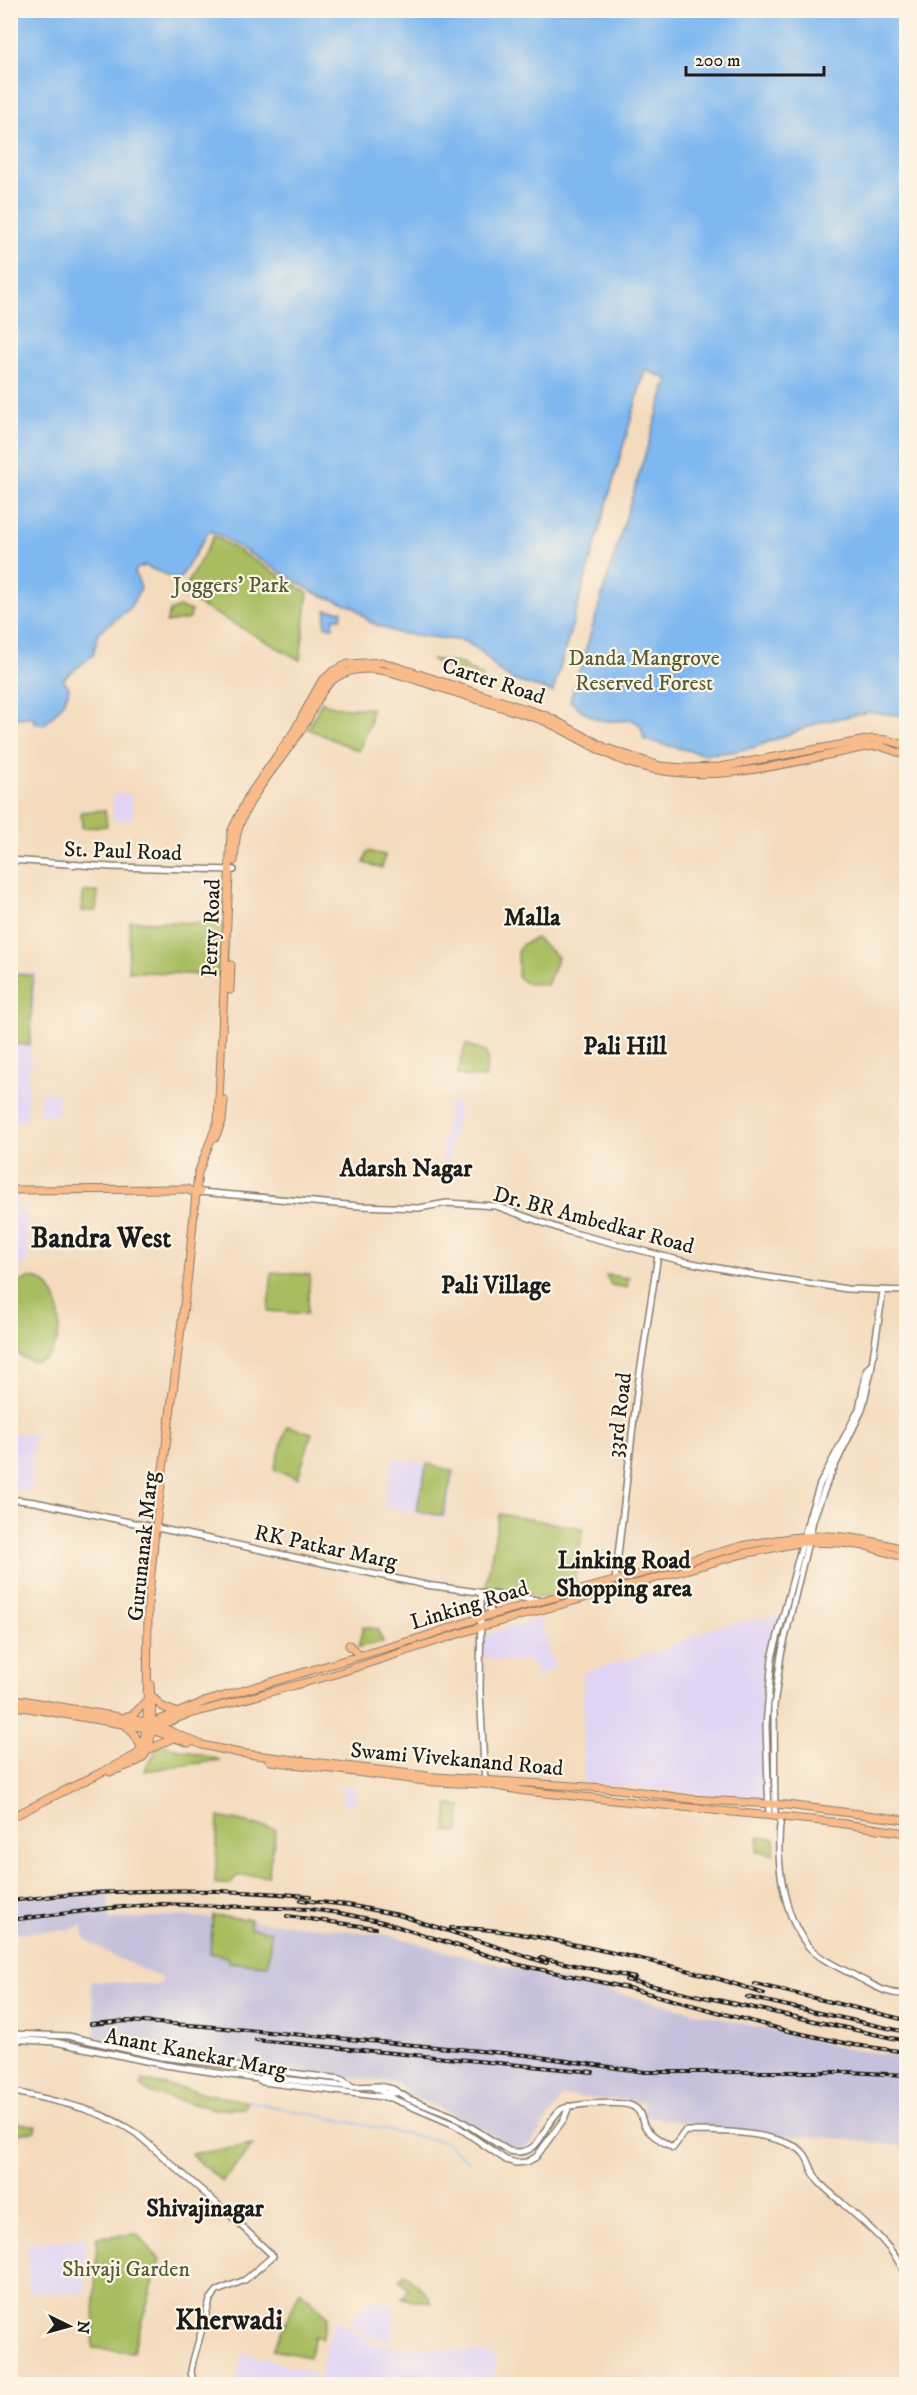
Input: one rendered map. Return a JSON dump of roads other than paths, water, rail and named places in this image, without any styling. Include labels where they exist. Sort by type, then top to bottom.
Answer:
[{"type":"main road","name":"Carter Road","points":[[321,689],[327,675],[341,667],[372,661],[382,662],[558,727],[600,752],[632,764],[671,774],[709,775],[752,770],[866,747],[880,746],[906,755]]},
{"type":"main road","name":"Perry Road","points":[[195,1191],[223,1116],[231,977],[232,870],[237,834],[252,796],[321,689]]},
{"type":"main road","name":"Carter Road","points":[[494,702],[547,716],[606,748],[660,766],[720,767],[872,739],[906,745]]},
{"type":"main road","points":[[10,1192],[187,1194],[195,1191]]},
{"type":"main road","name":"Gurunanak Marg","points":[[145,1749],[151,1726],[148,1697],[148,1605],[195,1191]]},
{"type":"main road","name":"Linking Road","points":[[806,1539],[866,1546],[906,1558]]},
{"type":"main road","name":"Linking Road","points":[[151,1726],[177,1712],[359,1655],[423,1638],[479,1618],[742,1550],[806,1539],[868,1539],[906,1550]]},
{"type":"main road","name":"Linking Road","points":[[151,1726],[332,1675],[495,1622],[742,1550]]},
{"type":"main road","points":[[349,1646],[359,1655]]},
{"type":"main road","points":[[145,1749],[123,1721],[134,1714],[148,1697],[164,1708],[177,1712]]},
{"type":"main road","name":"Swami Vivekanand Road","points":[[10,1698],[151,1726],[230,1753]]},
{"type":"main road","name":"Swami Vivekanand Road","points":[[10,1705],[123,1721]]},
{"type":"main road","name":"Swami Vivekanand Road","points":[[151,1726],[173,1738],[230,1753],[305,1764],[485,1782],[619,1790],[690,1799],[787,1804],[906,1820]]},
{"type":"main road","points":[[10,1819],[145,1749],[173,1738]]},
{"type":"main road","name":"Swami Vivekanand Road","points":[[485,1782],[525,1791],[906,1833]]},
{"type":"street","name":"St. Paul Road","points":[[10,860],[111,867],[232,870]]},
{"type":"street","name":"Dr. BR Ambedkar Road","points":[[195,1191],[359,1206],[419,1208],[447,1203],[496,1206],[566,1231],[658,1255],[765,1277],[847,1289],[906,1291]]},
{"type":"street","name":"33rd Road","points":[[615,1581],[637,1392],[658,1255]]},
{"type":"street","points":[[883,1291],[862,1410],[826,1485],[806,1539],[772,1658],[766,1725],[778,1858],[786,1898],[798,1930],[809,1947],[838,1968],[891,1994],[906,1994]]},
{"type":"street","name":"RK Patkar Marg","points":[[10,1499],[35,1502],[426,1585],[542,1601]]},
{"type":"street","points":[[483,1594],[495,1622]]},
{"type":"street","points":[[483,1594],[479,1618],[481,1723],[485,1782]]},
{"type":"street","name":"Anant Kanekar Marg","points":[[10,2034],[68,2036],[161,2058],[341,2079],[354,2087]]},
{"type":"street","name":"Anant Kanekar Marg","points":[[10,2039],[55,2042],[165,2065],[258,2079],[263,2082],[393,2100],[455,2126],[506,2160],[516,2163],[527,2162],[536,2157],[564,2119],[569,2106]]},
{"type":"street","points":[[258,2079],[263,2077],[374,2088],[395,2093],[455,2117],[509,2151],[518,2153],[533,2148],[560,2109],[569,2106],[617,2103],[630,2105],[639,2110],[648,2131],[673,2148],[685,2130],[771,2137],[795,2146],[808,2158],[818,2181],[855,2214],[897,2258],[906,2276]]},
{"type":"street","points":[[363,2087],[363,2095]]},
{"type":"street","points":[[10,2091],[80,2107],[122,2123],[230,2215],[273,2256],[245,2280],[217,2290],[210,2300],[193,2361],[191,2371],[193,2385]]},
{"type":"water","points":[[11,10],[906,11],[906,716],[869,712],[821,722],[755,747],[732,752],[703,754],[644,740],[641,726],[633,720],[599,720],[586,714],[570,701],[668,379],[645,370],[553,692],[513,680],[500,672],[481,651],[464,641],[397,633],[370,622],[354,607],[315,593],[209,531],[179,580],[145,566],[136,569],[141,588],[129,609],[98,633],[93,655],[63,679],[69,688],[68,694],[60,708],[44,725],[35,723],[33,717],[17,718],[11,724]]},
{"type":"water","points":[[326,610],[342,611],[341,618],[334,618],[333,627],[325,626]]},
{"type":"waterway","points":[[248,2101],[445,2142],[468,2161]]},
{"type":"railway","points":[[10,1901],[85,1894],[160,1891],[310,1896]]},
{"type":"railway","points":[[301,1900],[348,1905],[399,1915],[547,1963]]},
{"type":"railway","points":[[10,1920],[163,1904],[309,1909],[340,1913],[383,1922],[515,1964],[628,1988],[784,2030],[854,2045],[906,2052]]},
{"type":"railway","points":[[287,1916],[376,1928]]},
{"type":"railway","points":[[451,1928],[507,1932],[563,1942],[683,1969],[764,1994]]},
{"type":"railway","points":[[541,1958],[635,1978]]},
{"type":"railway","points":[[626,1980],[906,2041]]},
{"type":"railway","points":[[755,1984],[906,2020]]},
{"type":"railway","points":[[747,1997],[906,2032]]},
{"type":"railway","points":[[91,2024],[127,2021],[203,2026],[526,2055],[645,2072],[849,2072],[906,2075]]},
{"type":"railway","points":[[256,2040],[593,2072]]},
{"type":"district","name":"Malla","points":[[532,917]]},
{"type":"district","name":"Pali Hill","points":[[625,1046]]},
{"type":"district","name":"Adarsh Nagar","points":[[406,1168]]},
{"type":"district","name":"Bandra West","points":[[101,1237]]},
{"type":"district","name":"Pali Village","points":[[496,1285]]},
{"type":"district","name":"Linking Road Shopping area","points":[[624,1574]]},
{"type":"district","name":"Shivajinagar","points":[[205,2208]]},
{"type":"district","name":"Kherwadi","points":[[229,2319]]},
{"type":"park label","name":"Joggers' Park","points":[[231,584]]},
{"type":"park label","name":"Danda Mangrove Reserved Forest","points":[[644,670]]},
{"type":"park label","name":"Shivaji Garden","points":[[126,2268]]}]
